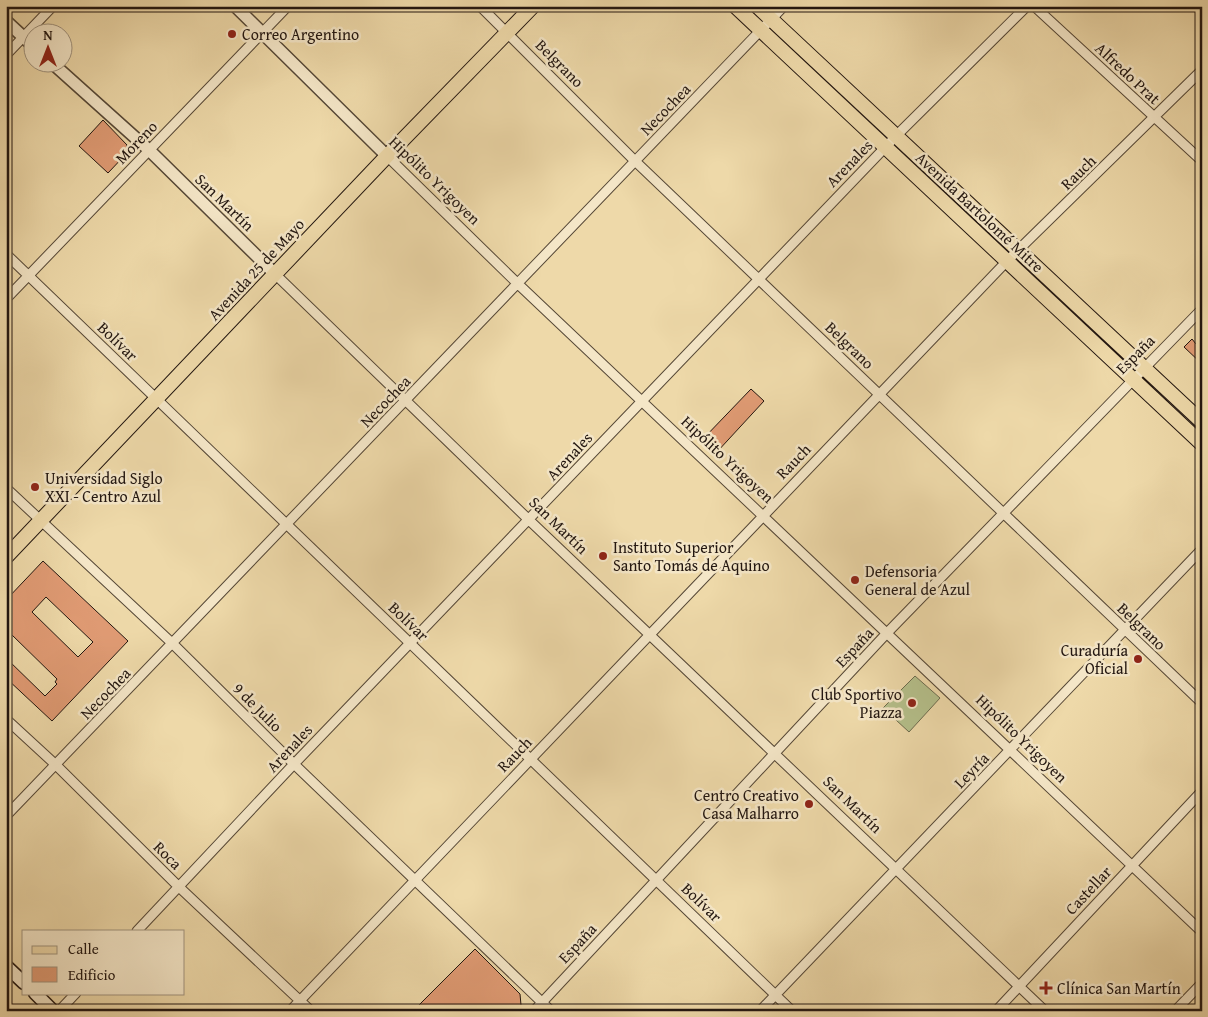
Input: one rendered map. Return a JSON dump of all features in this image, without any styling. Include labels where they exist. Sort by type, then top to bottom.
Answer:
[{"type":"main road","name":"Avenida 25 de Mayo","points":[[6,557],[387,156],[533,6]]},
{"type":"main road","name":"Avenida Bartolomé Mitre","points":[[735,6],[1202,444]]},
{"type":"main road","name":"Avenida Bartolomé Mitre","points":[[757,6],[1202,422]]},
{"type":"main road","points":[[6,966],[22,980]]},
{"type":"main road","points":[[36,994],[54,1011]]},
{"type":"street","points":[[38,22],[53,6]]},
{"type":"street","name":"Hipólito Yrigoyen","points":[[235,6],[517,283],[763,514],[1202,932]]},
{"type":"street","name":"Moreno","points":[[6,299],[288,6]]},
{"type":"street","name":"Belgrano","points":[[480,6],[636,161],[1202,703]]},
{"type":"street","name":"Necochea","points":[[6,816],[784,6]]},
{"type":"street","name":"Arenales","points":[[138,930],[641,400],[885,147],[1027,6]]},
{"type":"street","name":"Alfredo Prat","points":[[1034,6],[1202,161]]},
{"type":"street","points":[[6,21],[22,36]]},
{"type":"street","points":[[6,55],[22,38]]},
{"type":"street","name":"Rauch","points":[[290,1011],[530,758],[651,635],[763,514],[1019,249],[1202,70]]},
{"type":"street","name":"San Martín","points":[[63,72],[149,150],[529,520],[1045,1011]]},
{"type":"street","name":"Bolívar","points":[[6,254],[792,1011]]},
{"type":"street","name":"España","points":[[534,1011],[887,633],[1004,514],[1132,378],[1202,309]]},
{"type":"street","name":"9 de Julio","points":[[6,488],[173,644],[294,764],[551,1011]]},
{"type":"street","name":"Leyría","points":[[760,1011],[1202,549]]},
{"type":"street","name":"Roca","points":[[6,719],[56,765],[179,887],[311,1011]]},
{"type":"street","name":"Castellar","points":[[996,1011],[1202,790]]},
{"type":"street","points":[[1175,1011],[1202,983]]},
{"type":"street","points":[[59,1011],[75,994]]},
{"type":"green space","name":"Club Sportivo Piazza","points":[[915,676],[940,698],[909,732],[883,708]]},
{"type":"building","points":[[103,120],[127,145],[126,154],[108,173],[79,146]]},
{"type":"building","points":[[1202,338],[1202,364],[1184,347],[1192,339],[1196,344]]},
{"type":"building","points":[[751,389],[764,401],[716,453],[702,440]]},
{"type":"building","points":[[43,561],[128,641],[52,721],[6,678],[6,658],[45,696],[57,684],[55,682],[57,679],[11,634],[6,638],[6,600]],"holes":[[[46,597],[93,642],[78,657],[32,612]]]},
{"type":"building","points":[[475,949],[520,994],[521,1005],[515,1011],[413,1011]]},
{"type":"place","name":"Correo Argentino","points":[[232,34]]},
{"type":"place","name":"Universidad Siglo XXI - Centro Azul","points":[[35,487]]},
{"type":"place","name":"Instituto Superior Santo Tomás de Aquino","points":[[603,556]]},
{"type":"place","name":"Defensoria General de Azul","points":[[855,580]]},
{"type":"place","name":"Curaduría Oficial","points":[[1138,659]]},
{"type":"place","name":"Club Sportivo Piazza","points":[[912,703]]},
{"type":"place","name":"Centro Creativo Casa Malharro","points":[[809,804]]},
{"type":"place","name":"Clínica San Martín","points":[[1046,988]]}]
